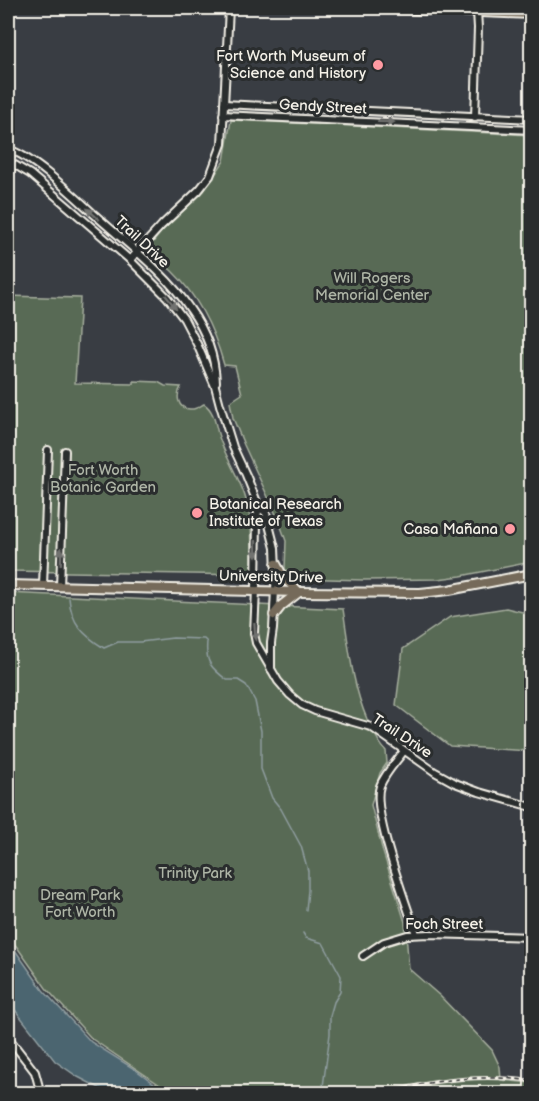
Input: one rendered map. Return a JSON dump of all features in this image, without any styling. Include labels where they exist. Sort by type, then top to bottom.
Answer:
[{"type":"main road","points":[[384,8],[531,14]]},
{"type":"main road","points":[[274,615],[283,604],[299,592],[283,577],[276,564]]},
{"type":"main road","name":"University Drive","points":[[8,585],[420,593],[531,574]]},
{"type":"street","points":[[130,260],[210,176],[222,144],[229,8]]},
{"type":"street","points":[[475,117],[477,11]]},
{"type":"street","points":[[478,28],[489,12]]},
{"type":"street","name":"Gendy Street","points":[[224,105],[531,120]]},
{"type":"street","points":[[421,124],[422,114]]},
{"type":"street","name":"Gendy Street","points":[[223,115],[531,130]]},
{"type":"street","name":"Trail Drive","points":[[8,149],[37,165],[137,252],[172,286],[198,321],[209,345],[216,379],[215,386]]},
{"type":"street","name":"Trail Drive","points":[[8,162],[30,174],[130,260],[167,297],[184,319],[197,344],[215,386],[229,437],[259,507],[266,513],[275,548],[271,669]]},
{"type":"street","points":[[208,388],[215,386]]},
{"type":"street","points":[[43,586],[48,450]]},
{"type":"street","points":[[60,587],[65,451]]},
{"type":"street","name":"Trail Drive","points":[[259,507],[256,517],[254,633],[256,643],[271,669],[290,695],[302,705],[315,711],[371,727],[435,772],[455,783],[531,807]]},
{"type":"street","points":[[404,751],[381,785],[378,802],[385,834],[416,934]]},
{"type":"street","name":"Foch Street","points":[[363,956],[384,942],[416,934],[531,937]]},
{"type":"street","points":[[8,1037],[35,1072],[41,1094]]},
{"type":"green space","name":"Will Rogers Memorial Center","points":[[231,120],[531,135],[531,562],[438,579],[293,578],[285,569],[286,541],[233,418],[230,402],[242,394],[235,366],[224,365],[204,314],[182,281],[147,250],[161,232],[204,191],[224,161]]},
{"type":"green space","name":"Fort Worth Botanic Garden","points":[[8,296],[80,298],[75,383],[158,382],[165,386],[181,387],[178,394],[182,407],[194,409],[204,404],[208,407],[213,414],[224,450],[246,498],[252,540],[250,575],[8,571]]},
{"type":"green space","name":"Trinity Park","points":[[8,593],[343,609],[352,665],[362,706],[378,740],[386,751],[387,763],[380,773],[371,805],[405,922],[409,969],[440,996],[492,1050],[500,1067],[501,1080],[531,1083],[531,1093],[172,1093],[92,1039],[46,988],[8,937]]},
{"type":"green space","points":[[506,608],[531,614],[531,751],[450,746],[396,705],[403,649],[450,617]]},
{"type":"water","points":[[8,940],[43,990],[91,1042],[136,1070],[167,1093],[109,1093],[78,1077],[55,1061],[8,1001]]},
{"type":"waterway","points":[[8,336],[10,327]]},
{"type":"waterway","points":[[69,598],[72,615],[79,628],[104,648],[118,642],[173,638],[204,639],[207,642],[208,660],[213,668],[227,680],[238,680],[246,685],[255,701],[261,731],[261,769],[272,798],[281,809],[301,846],[308,871],[306,910]]},
{"type":"waterway","points":[[303,933],[306,938],[323,943],[341,976],[340,992],[330,1016],[330,1034],[322,1094]]},
{"type":"railway","points":[[384,1094],[457,1079],[494,1078],[532,1081]]},
{"type":"place","name":"Fort Worth Museum of Science and History","points":[[378,65]]},
{"type":"place","name":"Botanical Research Institute of Texas","points":[[197,513]]},
{"type":"place","name":"Casa Mañana","points":[[510,529]]},
{"type":"park label","name":"Dream Park Fort Worth","points":[[80,904]]}]
